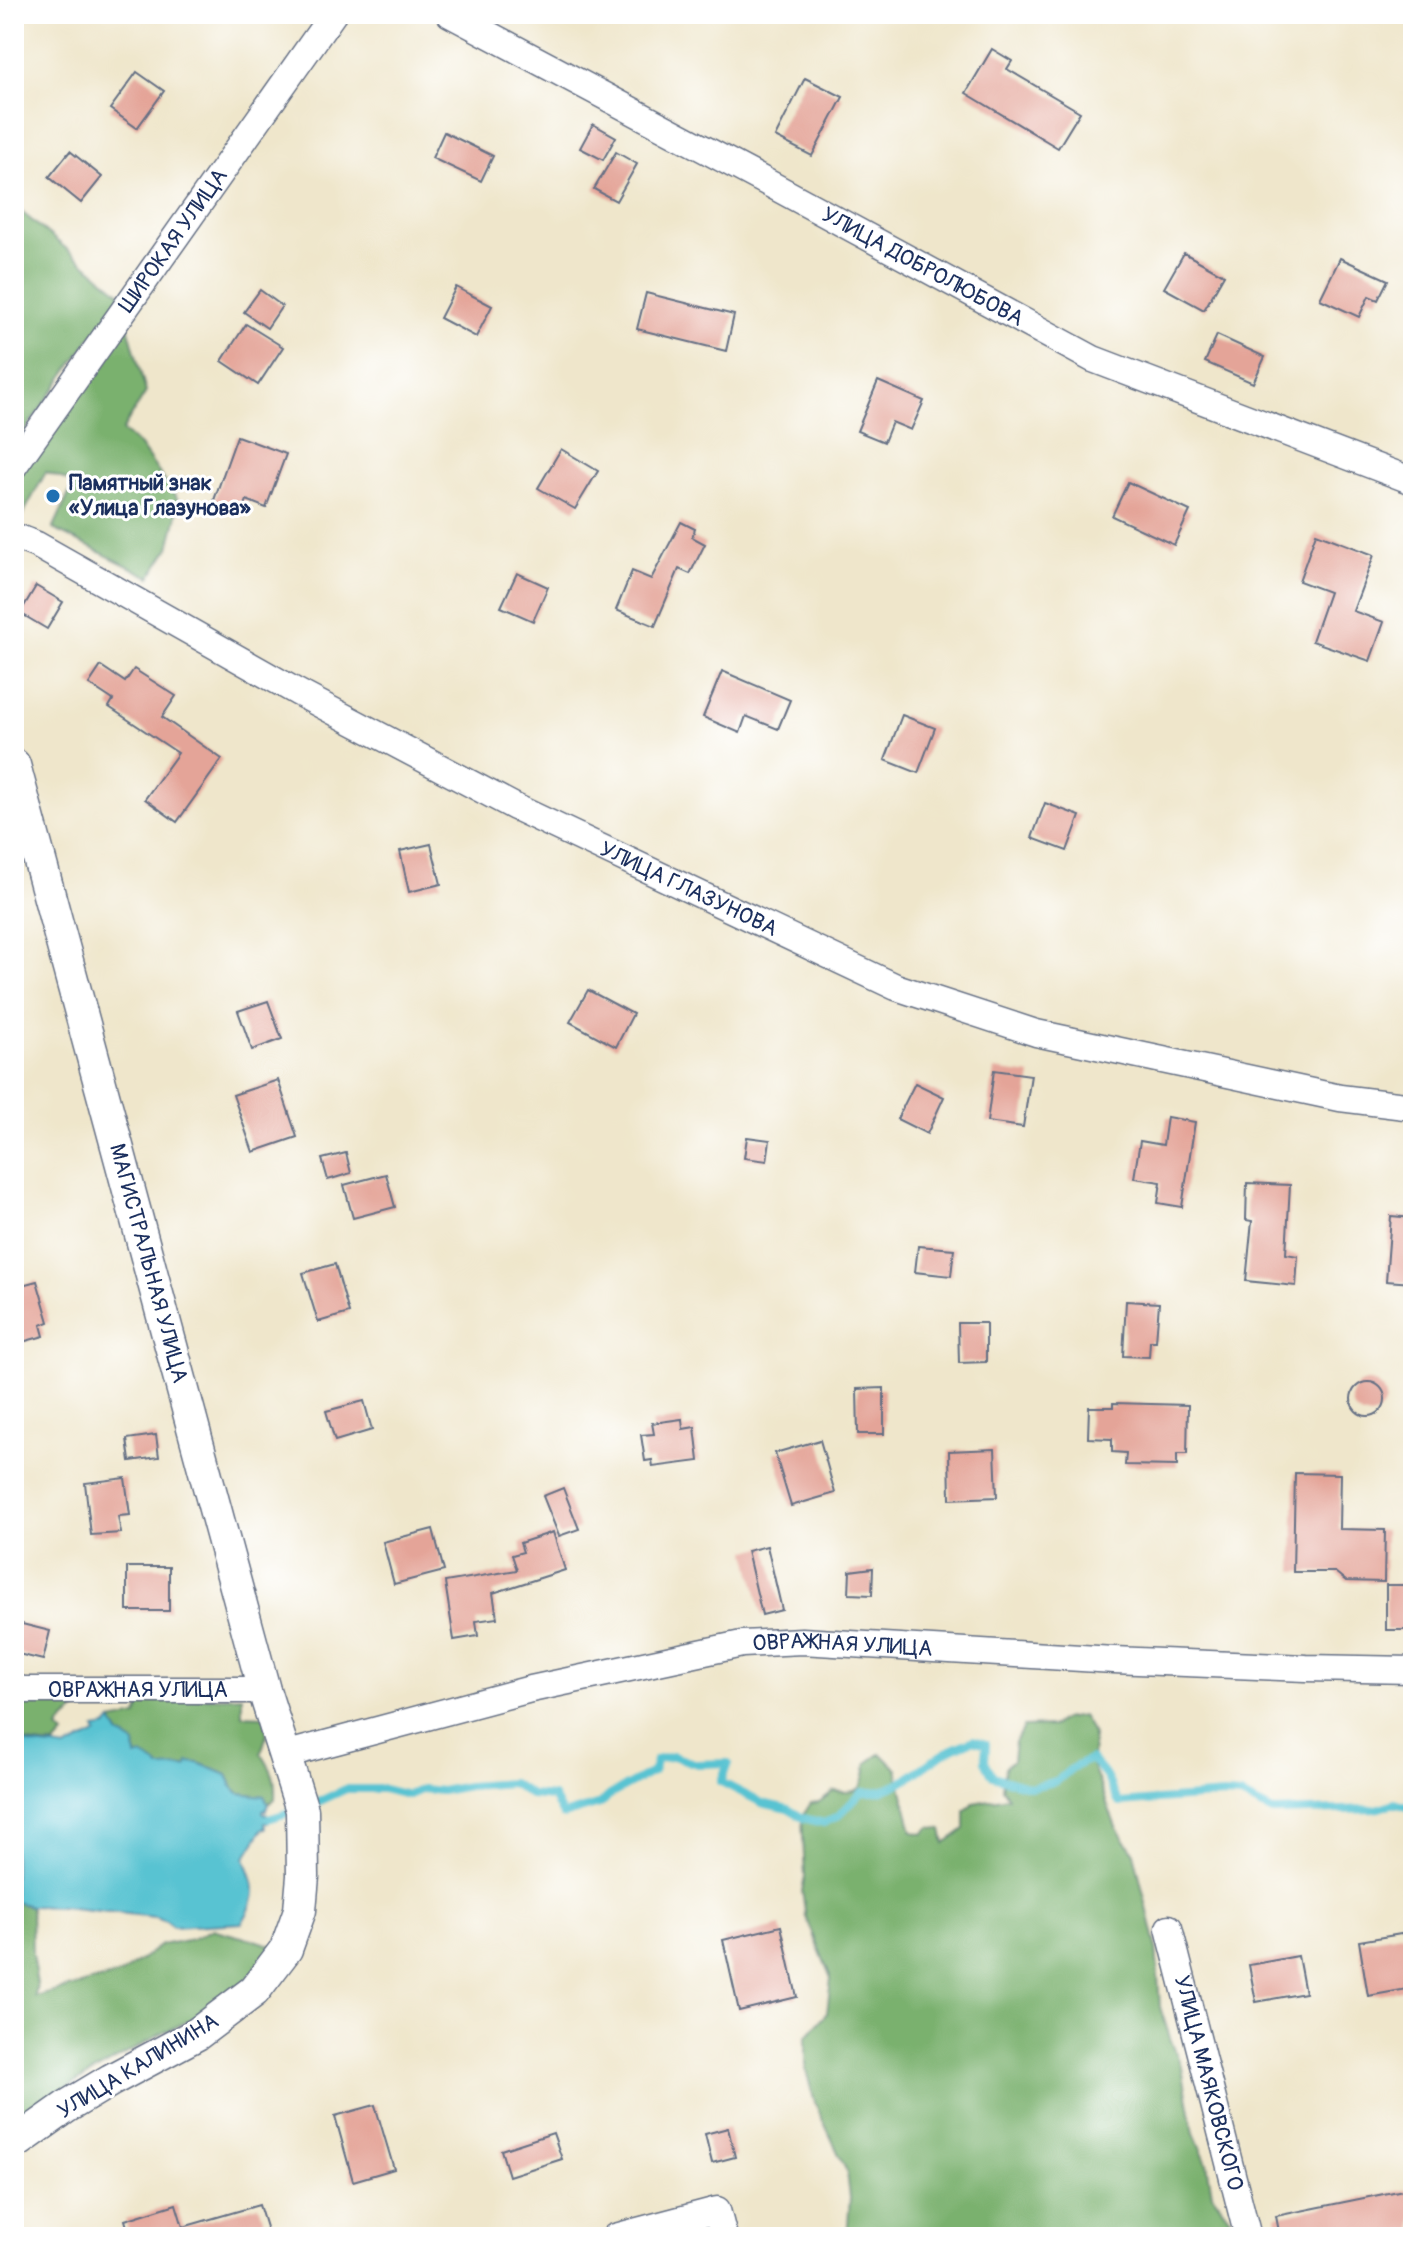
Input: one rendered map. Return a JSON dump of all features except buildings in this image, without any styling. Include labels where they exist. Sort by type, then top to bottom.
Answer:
[{"type":"street","name":"ШИРОКАЯ УЛИЦА","points":[[14,466],[333,14]]},
{"type":"street","name":"УЛИЦА ДОБРОЛЮБОВА","points":[[450,14],[1093,359],[1413,481]]},
{"type":"street","name":"УЛИЦА ГЛАЗУНОВА","points":[[14,536],[37,545],[297,692],[515,807],[896,987],[1036,1033],[1340,1098],[1413,1107]]},
{"type":"street","name":"МАГИСТРАЛЬНАЯ УЛИЦА","points":[[14,765],[264,1690],[285,1757]]},
{"type":"street","name":"ОВРАЖНАЯ УЛИЦА","points":[[285,1757],[531,1689],[742,1644],[802,1641],[1114,1660],[1413,1670]]},
{"type":"street","name":"ОВРАЖНАЯ УЛИЦА","points":[[14,1688],[264,1690]]},
{"type":"street","name":"УЛИЦА КАЛИНИНА","points":[[14,2144],[66,2107],[197,2034],[254,1991],[286,1949],[300,1910],[304,1828],[302,1810],[285,1757]]},
{"type":"street","name":"УЛИЦА МАЯКОВСКОГО","points":[[1169,1928],[1248,2237]]},
{"type":"street","points":[[615,2237],[717,2210],[724,2237]]},
{"type":"green space","points":[[14,206],[122,294],[14,446]]},
{"type":"green space","points":[[125,315],[146,392],[122,431],[140,446],[178,500],[169,548],[150,577],[53,529],[74,483],[46,472],[21,518],[14,516],[14,475]]},
{"type":"green space","points":[[14,1694],[82,1697],[82,1705],[58,1729],[64,1735],[55,1745],[40,1745],[22,1740],[18,1734]]},
{"type":"green space","points":[[242,1696],[242,1715],[265,1716],[267,1734],[261,1753],[273,1775],[275,1792],[275,1799],[268,1804],[264,1796],[239,1793],[227,1775],[199,1763],[180,1768],[160,1768],[154,1762],[136,1758],[135,1744],[119,1734],[112,1721],[137,1716],[142,1701]]},
{"type":"green space","points":[[1082,1716],[1093,1734],[1092,1764],[1116,1827],[1134,1853],[1156,1945],[1160,2007],[1182,2068],[1194,2133],[1207,2163],[1212,2194],[1233,2222],[1234,2237],[847,2237],[850,2198],[847,2172],[815,2103],[806,2070],[806,2037],[827,2013],[831,1978],[806,1917],[802,1891],[805,1877],[802,1817],[811,1803],[819,1802],[834,1791],[850,1792],[859,1788],[867,1763],[881,1753],[897,1769],[912,1832],[923,1834],[930,1827],[942,1829],[945,1843],[965,1829],[965,1811],[973,1803],[1008,1797],[1002,1788],[1005,1767],[1013,1760],[1015,1742],[1023,1727],[1053,1726],[1063,1719]]},
{"type":"green space","points":[[14,1902],[31,1906],[32,1954],[37,1984],[35,1997],[121,1974],[161,1945],[192,1939],[213,1929],[274,1946],[244,1985],[206,2013],[165,2032],[14,2117]]},
{"type":"water","points":[[112,1721],[119,1734],[135,1744],[136,1757],[142,1755],[160,1768],[187,1767],[188,1762],[199,1763],[227,1775],[239,1793],[264,1796],[268,1804],[263,1812],[268,1816],[268,1823],[265,1823],[266,1829],[263,1829],[245,1858],[254,1891],[242,1923],[173,1927],[155,1917],[14,1902],[14,1728],[24,1742],[65,1749],[97,1734],[95,1729],[107,1727]]},
{"type":"waterway","points":[[307,1807],[346,1789],[383,1789],[408,1795],[422,1789],[441,1791],[512,1783],[531,1795],[553,1797],[563,1815],[600,1804],[610,1795],[654,1771],[656,1760],[673,1756],[697,1764],[728,1763],[721,1782],[762,1803],[824,1823],[838,1816],[862,1792],[895,1786],[946,1752],[973,1740],[986,1744],[985,1761],[993,1776],[1031,1787],[1057,1781],[1072,1768],[1091,1759],[1105,1775],[1119,1803],[1224,1795],[1241,1796],[1273,1812],[1376,1809],[1395,1803],[1413,1809]]},
{"type":"waterway","points":[[268,1819],[294,1811]]},
{"type":"place","name":"Памятный знак «Улица Глазунова»","points":[[53,496]]}]
